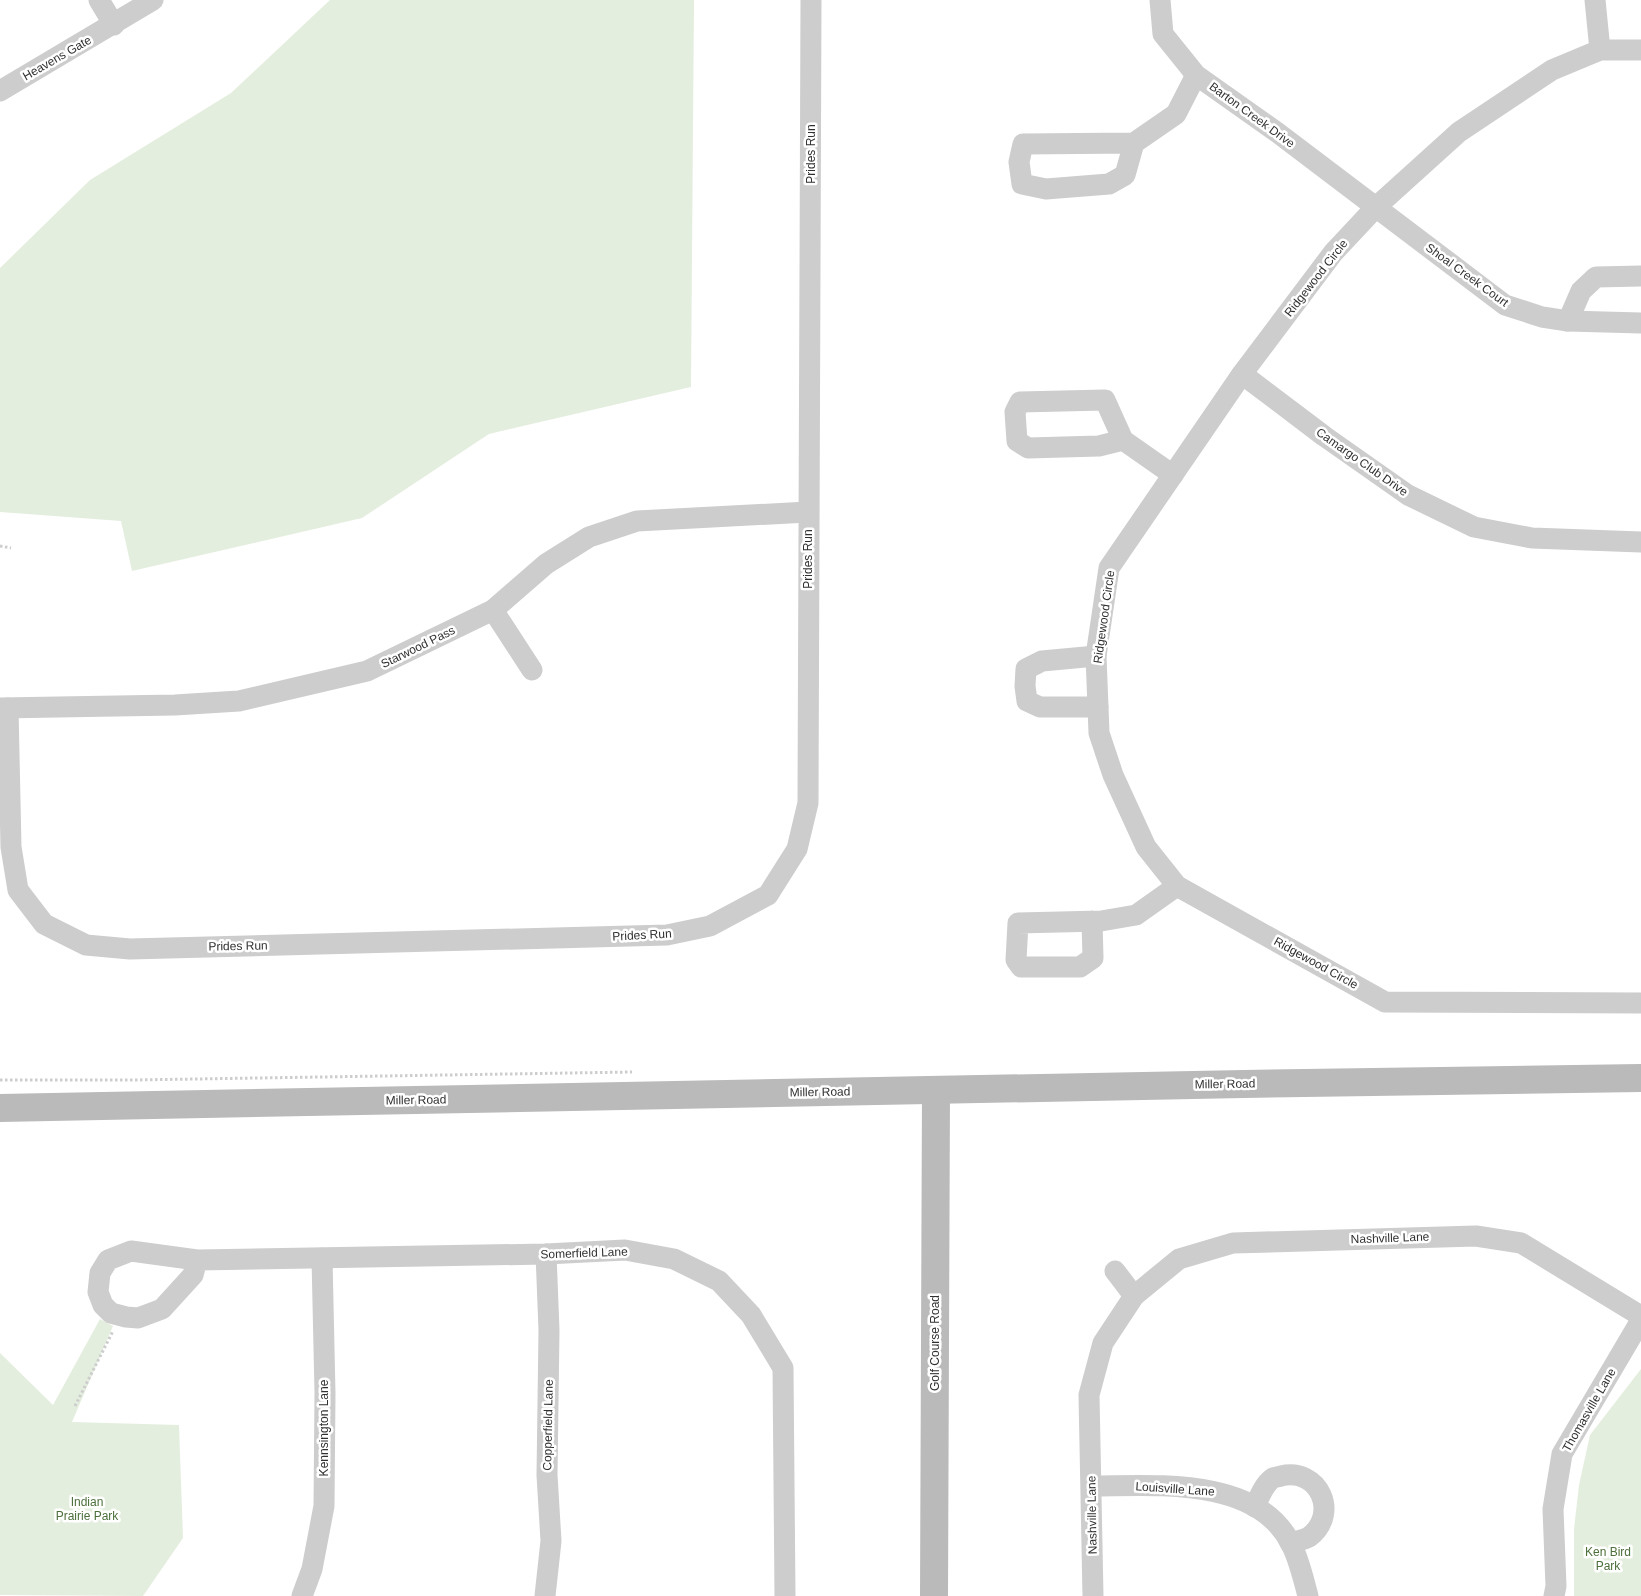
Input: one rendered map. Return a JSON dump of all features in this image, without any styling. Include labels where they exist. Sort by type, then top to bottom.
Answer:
[{"type":"street","points":[[99,0],[114,25]]},
{"type":"street","name":"Heavens Gate","points":[[0,91],[114,25],[153,0]]},
{"type":"street","name":"Prides Run","points":[[4,708],[11,847],[18,890],[44,924],[86,945],[130,949],[666,935],[710,926],[768,895],[797,849],[808,803],[810,0]]},
{"type":"street","name":"Barton Creek Drive","points":[[1160,0],[1163,34],[1196,75],[1278,133],[1376,207]]},
{"type":"street","points":[[1595,0],[1600,50]]},
{"type":"street","name":"Ridgewood Circle","points":[[1641,50],[1600,50],[1552,70],[1459,132],[1376,207],[1333,253],[1242,374],[1109,568],[1096,656],[1099,733],[1113,775],[1146,847],[1177,886],[1385,1002],[1641,1003]]},
{"type":"street","points":[[1134,143],[1125,175],[1109,184],[1046,189],[1022,184],[1019,162],[1023,144],[1134,143],[1176,114],[1196,75]]},
{"type":"street","name":"Shoal Creek Court","points":[[1376,207],[1505,305],[1542,317],[1568,321],[1641,323]]},
{"type":"street","points":[[1568,321],[1581,291],[1596,277],[1641,276]]},
{"type":"street","name":"Camargo Club Drive","points":[[1242,374],[1324,436],[1408,495],[1474,527],[1532,538],[1641,542]]},
{"type":"street","points":[[1124,440],[1099,446],[1028,448],[1017,441],[1016,412],[1020,402],[1105,400],[1124,440],[1173,474]]},
{"type":"street","name":"Starwood Pass","points":[[4,708],[175,705],[239,701],[367,671],[493,610],[546,564],[589,537],[637,521],[808,512]]},
{"type":"street","points":[[493,610],[532,670]]},
{"type":"street","points":[[1096,656],[1042,661],[1026,669],[1025,686],[1027,700],[1040,707],[1098,707]]},
{"type":"street","points":[[1092,921],[1136,915],[1177,886]]},
{"type":"street","name":"Miller Road","points":[[0,1108],[1641,1078]]},
{"type":"street","name":"Golf Course Road","points":[[934,1596],[936,1090]]},
{"type":"street","name":"Nashville Lane","points":[[1093,1596],[1089,1395],[1103,1343],[1134,1296],[1179,1259],[1233,1243],[1476,1236],[1521,1243],[1641,1316]]},
{"type":"street","name":"Somerfield Lane","points":[[120,1316],[112,1314],[103,1305],[98,1292],[100,1273],[108,1260],[132,1251],[197,1260],[546,1254],[625,1250],[674,1259],[719,1281],[751,1316],[783,1368],[785,1596]]},
{"type":"street","name":"Copperfield Lane","points":[[545,1596],[551,1541],[547,1475],[549,1330],[546,1254]]},
{"type":"street","name":"Kennsington Lane","points":[[302,1596],[312,1569],[324,1506],[325,1393],[322,1258]]},
{"type":"street","points":[[120,1316],[138,1318],[162,1310],[194,1275],[197,1260]]},
{"type":"street","points":[[1115,1270],[1134,1296]]},
{"type":"street","name":"Thomasville Lane","points":[[1554,1596],[1556,1586],[1553,1509],[1562,1454],[1641,1320]]},
{"type":"street","points":[[1255,1507],[1260,1493],[1273,1478],[1291,1474],[1308,1478],[1320,1491],[1325,1508],[1320,1525],[1308,1538],[1290,1543]]},
{"type":"street","name":"Louisville Lane","points":[[1092,1486],[1165,1486],[1215,1491],[1255,1507],[1276,1523],[1290,1543],[1308,1596]]},
{"type":"path","points":[[0,546],[11,548]]},
{"type":"path","points":[[75,1406],[120,1316]]},
{"type":"green space","points":[[330,0],[694,0],[691,387],[489,434],[362,518],[132,571],[121,521],[0,512],[0,268],[90,180],[231,93]]},
{"type":"green space","name":"Indian Prairie Park","points":[[100,1319],[113,1326],[72,1422],[179,1425],[183,1538],[143,1596],[0,1595],[0,1353],[53,1405]]},
{"type":"green space","name":"Ken Bird Park","points":[[1641,1369],[1641,1596],[1574,1596],[1574,1529],[1579,1485],[1590,1435]]}]
